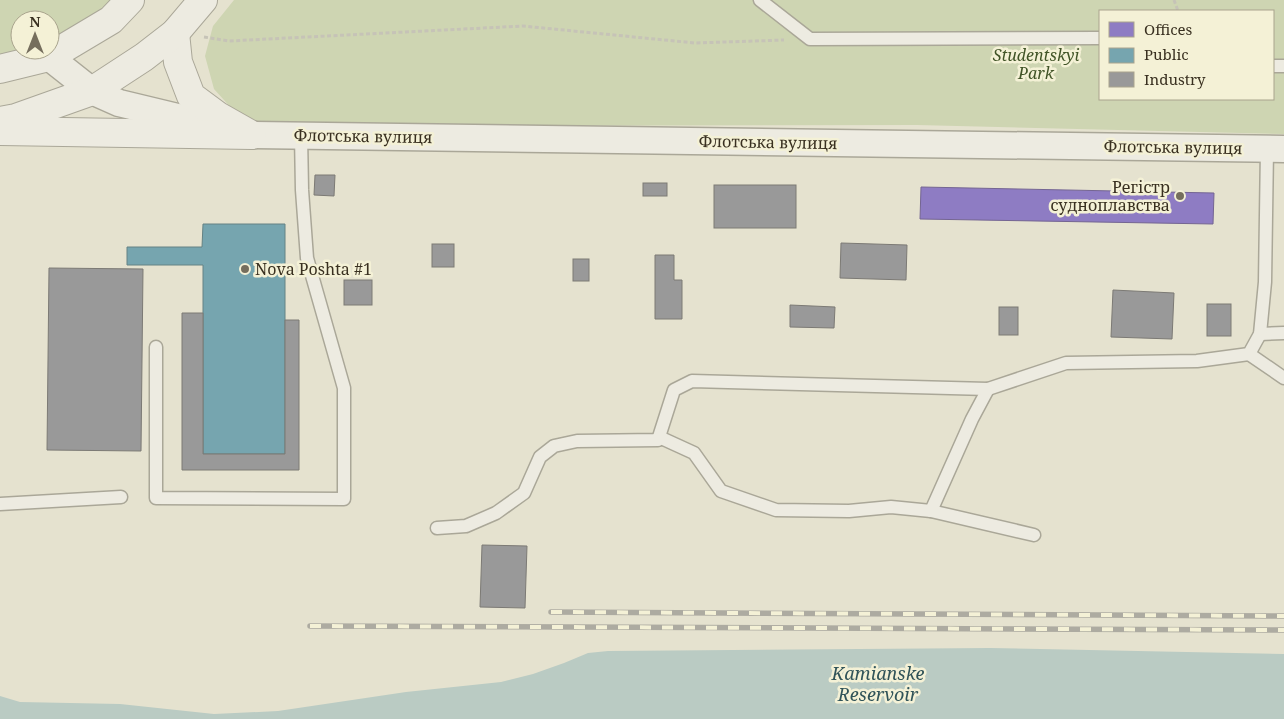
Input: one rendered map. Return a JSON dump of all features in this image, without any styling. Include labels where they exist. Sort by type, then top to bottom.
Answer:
[{"type":"street","points":[[60,50],[111,20],[130,0]]},
{"type":"street","points":[[0,121],[16,118],[92,91],[144,57],[175,33],[203,0]]},
{"type":"street","points":[[175,33],[178,62],[191,96],[218,116],[252,135]]},
{"type":"street","points":[[0,69],[37,60]]},
{"type":"street","name":"Флотська вулиця","points":[[53,60],[92,91],[119,102],[252,135],[1276,149]]},
{"type":"street","points":[[0,131],[252,135]]},
{"type":"lane","points":[[760,0],[810,39],[1099,38]]},
{"type":"lane","points":[[156,347],[156,498],[344,500],[344,388],[307,258],[302,190],[301,135]]},
{"type":"lane","points":[[1249,354],[1260,334],[1276,149]]},
{"type":"lane","points":[[1260,334],[1284,333]]},
{"type":"lane","points":[[437,528],[466,526],[496,513],[524,493],[540,458],[554,446],[577,441],[658,440],[674,390],[692,381],[988,389],[1066,363],[1197,361],[1249,354],[1284,378]]},
{"type":"lane","points":[[931,511],[988,389]]},
{"type":"lane","points":[[660,437],[694,453],[721,491],[776,510],[849,510],[891,507],[931,511],[1034,535]]},
{"type":"lane","points":[[0,504],[121,497]]},
{"type":"path","points":[[175,33],[229,41],[524,26],[695,43],[810,39]]},
{"type":"green space","points":[[0,0],[114,0],[99,15],[60,36],[60,10],[10,10],[10,54],[0,59]]},
{"type":"green space","name":"Studentskyi Park","points":[[234,0],[1284,0],[1284,134],[917,125],[345,126],[260,123],[233,110],[214,89],[205,56],[213,26]]},
{"type":"water","name":"Kamianske Reservoir","points":[[990,648],[1284,654],[1284,719],[0,719],[0,696],[20,702],[120,704],[214,714],[278,711],[406,692],[501,682],[533,674],[588,653],[608,651]]},
{"type":"building: Offices","points":[[921,187],[1214,193],[1213,224],[920,219]]},
{"type":"building: Public","points":[[203,224],[285,224],[285,454],[203,454],[203,265],[127,265],[127,247],[202,247]]},
{"type":"building: Industry","points":[[315,175],[335,175],[334,196],[314,195]]},
{"type":"building: Industry","points":[[643,183],[667,183],[667,196],[643,196]]},
{"type":"building: Industry","points":[[714,185],[796,185],[796,228],[714,228]]},
{"type":"building: Industry","points":[[841,243],[907,245],[906,280],[840,278]]},
{"type":"building: Industry","points":[[432,244],[454,244],[454,267],[432,267]]},
{"type":"building: Industry","points":[[655,255],[674,255],[674,280],[682,280],[682,319],[655,319]]},
{"type":"building: Industry","points":[[573,259],[589,259],[589,281],[573,281]]},
{"type":"building: Industry","points":[[49,268],[143,269],[141,451],[47,450]]},
{"type":"building: Industry","points":[[344,280],[372,280],[372,305],[344,305]]},
{"type":"building: Industry","points":[[1113,290],[1174,293],[1172,339],[1111,337]]},
{"type":"building: Industry","points":[[1207,304],[1231,304],[1231,336],[1207,336]]},
{"type":"building: Industry","points":[[790,305],[835,307],[834,328],[790,327]]},
{"type":"building: Industry","points":[[999,307],[1018,307],[1018,335],[999,335]]},
{"type":"building: Industry","points":[[182,313],[203,313],[203,454],[285,454],[285,320],[299,320],[299,470],[182,470]]},
{"type":"building: Industry","points":[[482,545],[527,546],[525,608],[480,607]]},
{"type":"railway","points":[[551,612],[1284,616]]},
{"type":"railway","points":[[310,626],[1284,630]]},
{"type":"place","name":"Регістр судноплавства","points":[[1180,196]]},
{"type":"place","name":"Nova Poshta #1","points":[[245,269]]}]
